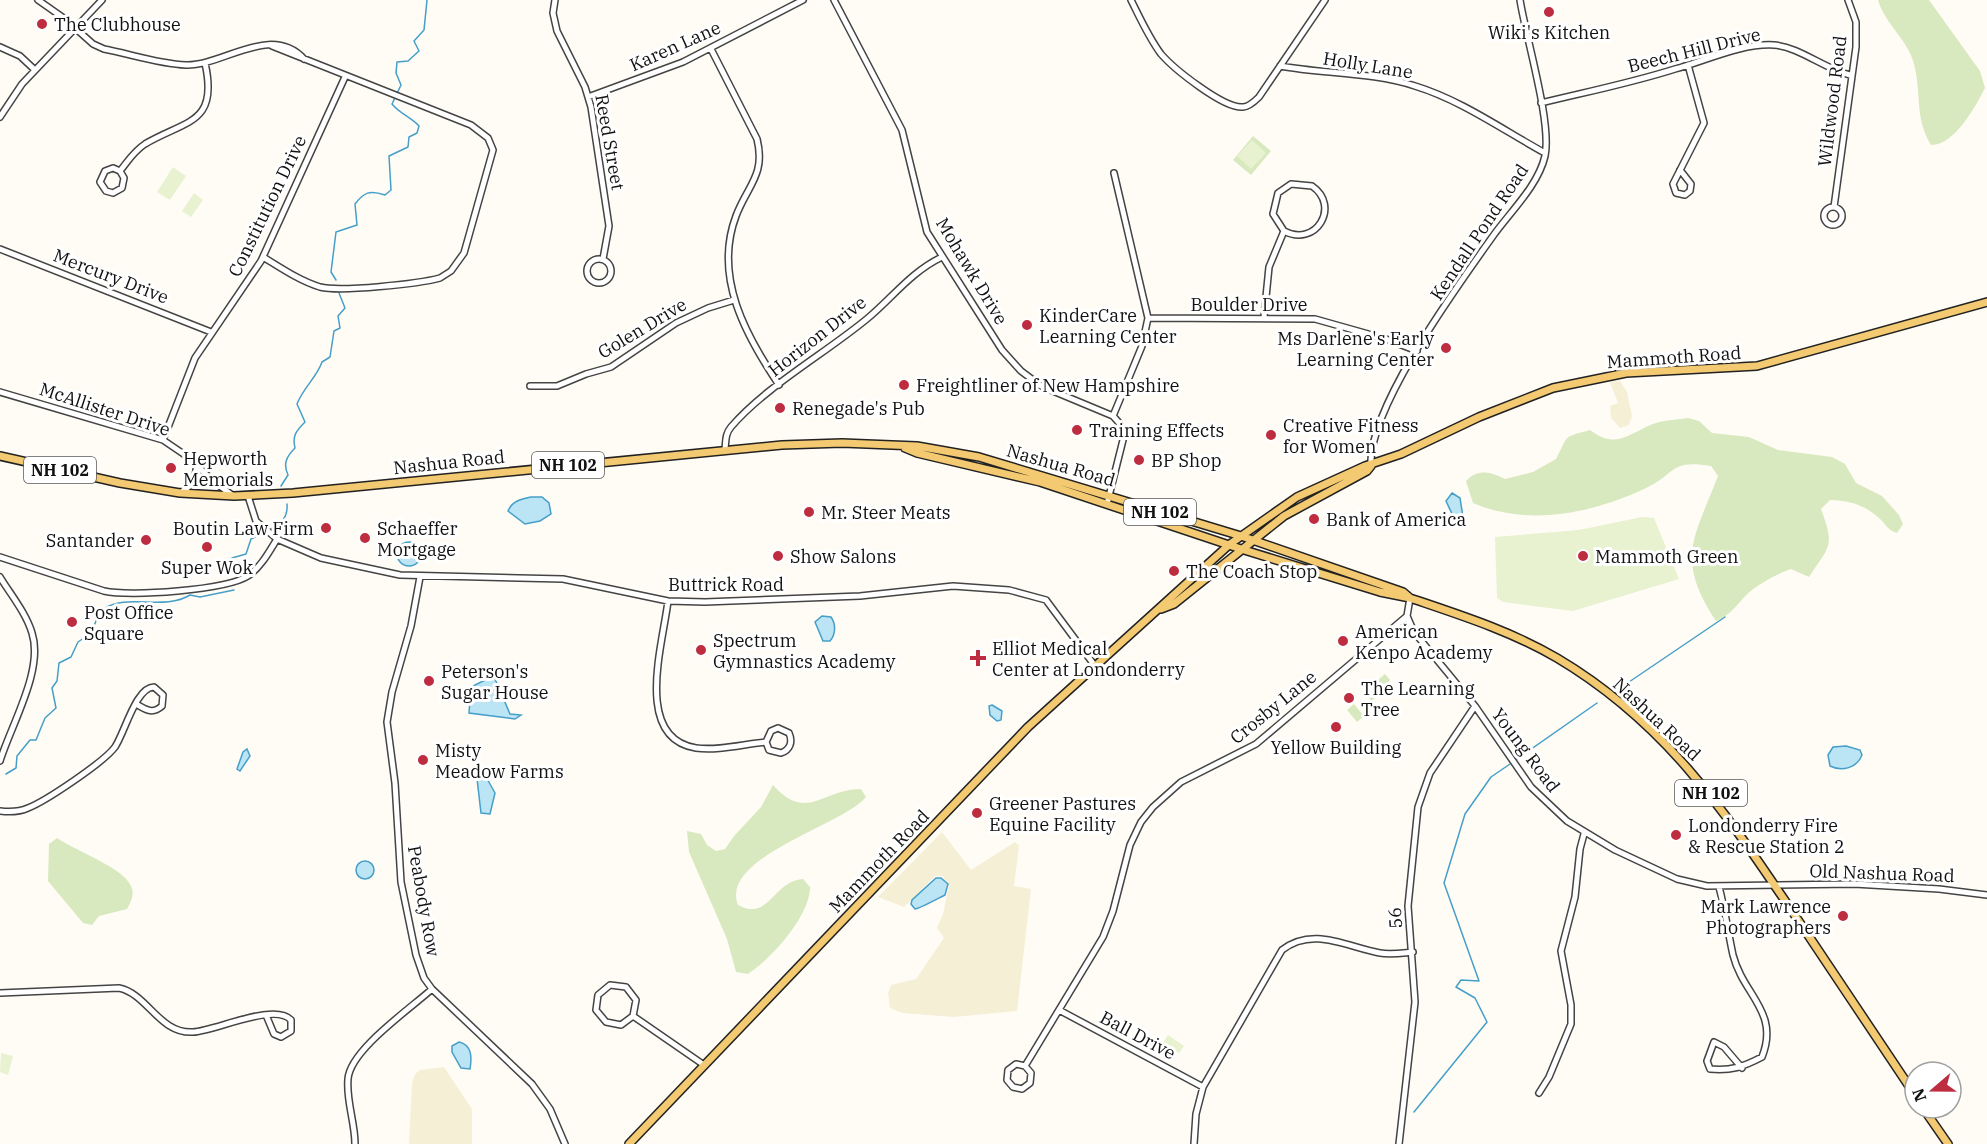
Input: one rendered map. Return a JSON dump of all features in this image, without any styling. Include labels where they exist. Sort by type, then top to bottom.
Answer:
[{"type":"main road","name":"Mammoth Road","points":[[629,1144],[1006,749],[1160,609],[1169,597],[1230,544],[1316,486],[1365,466],[1371,466],[1479,417],[1553,388],[1626,373],[1757,366],[1987,302]]},
{"type":"main road","name":"Nashua Road","points":[[0,456],[120,483],[180,493],[248,496],[725,449],[842,443],[917,446],[979,457],[1110,495],[1252,540],[1403,592],[1410,597]]},
{"type":"main road","name":"Nashua Road","points":[[903,447],[917,453],[1040,482],[1241,549],[1380,592],[1410,597],[1530,644],[1609,693],[1661,738],[1698,778],[1775,885],[1903,1077]]},
{"type":"main road","name":"Mammoth Road","points":[[1160,609],[1174,604],[1284,516],[1367,471],[1371,466]]},
{"type":"main road","points":[[1931,1120],[1948,1144]]},
{"type":"street","points":[[38,0],[75,27],[93,44],[104,49],[183,65],[205,63],[252,47],[272,46],[291,50],[304,59],[345,77],[478,128],[492,146],[492,160],[466,246],[451,271],[434,279],[329,288],[304,280],[263,257]]},
{"type":"street","points":[[0,117],[3,107],[35,70],[102,0]]},
{"type":"street","name":"Reed Street","points":[[555,0],[554,19],[557,31],[588,97],[609,221],[609,237],[603,259]]},
{"type":"street","name":"Karen Lane","points":[[588,97],[711,49],[803,0]]},
{"type":"street","name":"Mohawk Drive","points":[[834,0],[902,130],[925,226],[942,257],[1002,350],[1021,371],[1050,390],[1113,416]]},
{"type":"street","points":[[1131,0],[1155,45],[1176,68],[1231,106],[1246,106],[1259,97],[1325,0]]},
{"type":"street","name":"Kendall Pond Road","points":[[1371,466],[1371,449],[1376,431],[1417,351],[1492,236],[1534,180],[1545,153],[1545,127],[1520,0]]},
{"type":"street","name":"Wildwood Road","points":[[1834,207],[1857,34],[1856,22],[1848,0]]},
{"type":"street","name":"Beech Hill Drive","points":[[1541,103],[1770,45],[1788,49],[1822,66],[1850,75]]},
{"type":"street","points":[[0,47],[20,56],[35,70]]},
{"type":"street","points":[[711,49],[757,139],[760,151],[758,175],[737,212],[730,257],[734,300],[748,335],[779,385]]},
{"type":"street","points":[[120,171],[138,149],[187,126],[200,113],[208,94],[205,63]]},
{"type":"street","points":[[1680,170],[1692,184],[1690,191],[1685,195],[1676,193],[1673,188],[1680,170],[1704,123],[1688,65]]},
{"type":"street","name":"Holly Lane","points":[[1280,66],[1414,86],[1449,100],[1545,153]]},
{"type":"street","name":"Constitution Drive","points":[[163,440],[189,370],[211,332],[242,292],[263,257],[345,77]]},
{"type":"street","points":[[110,168],[120,171],[124,178],[122,188],[116,192],[106,191],[100,182],[104,172],[110,168]]},
{"type":"street","points":[[1107,504],[1124,436],[1121,425],[1113,416],[1142,346],[1148,318],[1114,173]]},
{"type":"street","points":[[1296,183],[1312,186],[1322,195],[1325,204],[1326,213],[1321,225],[1306,235],[1297,236],[1284,231],[1273,214],[1273,205],[1278,193],[1296,183]]},
{"type":"street","points":[[1264,317],[1269,267],[1284,231]]},
{"type":"street","name":"Mercury Drive","points":[[0,249],[211,332]]},
{"type":"street","name":"Horizon Drive","points":[[725,449],[730,428],[779,385],[867,319],[913,274],[942,257]]},
{"type":"street","name":"Reed Street","points":[[595,259],[603,259],[611,266],[610,277],[604,282],[593,282],[587,273],[588,265],[595,259]]},
{"type":"street","name":"Golen Drive","points":[[530,387],[557,386],[611,367],[686,317],[734,300]]},
{"type":"street","name":"Boulder Drive","points":[[1148,318],[1264,317],[1324,321],[1417,351]]},
{"type":"street","name":"McAllister Drive","points":[[0,392],[163,440],[197,464],[213,481],[234,496]]},
{"type":"street","points":[[180,493],[194,483],[197,464]]},
{"type":"street","name":"Buttrick Road","points":[[248,496],[256,521],[277,539],[337,562],[420,577],[563,579],[594,583],[668,601],[742,602],[860,596],[953,586],[1009,590],[1046,600],[1095,666]]},
{"type":"street","points":[[0,557],[110,592],[147,593],[240,580],[256,569],[277,539]]},
{"type":"street","points":[[0,577],[30,626],[35,652],[31,675],[0,761]]},
{"type":"street","name":"Peabody Row","points":[[420,577],[411,627],[392,692],[387,722],[395,792],[401,882],[418,962],[432,989],[532,1084],[550,1109],[565,1144]]},
{"type":"street","points":[[1407,616],[1410,597]]},
{"type":"street","points":[[668,601],[657,693],[657,712],[665,730],[681,743],[698,748],[766,742]]},
{"type":"street","name":"Young Road","points":[[1407,616],[1414,632],[1475,706],[1539,797],[1584,834],[1665,874],[1689,882],[1719,887],[1775,885]]},
{"type":"street","name":"Crosby Lane","points":[[1025,1066],[1107,928],[1127,854],[1141,822],[1153,807],[1181,782],[1256,744],[1407,616]]},
{"type":"street","points":[[0,811],[21,810],[36,804],[107,756],[118,742],[136,704],[147,688],[154,687],[163,695],[162,706],[155,711],[147,710],[136,704]]},
{"type":"street","name":"56","points":[[1400,1144],[1415,1002],[1408,893],[1420,795],[1433,768],[1475,706]]},
{"type":"street","points":[[778,728],[789,733],[791,741],[788,749],[781,753],[773,752],[766,742],[771,731],[778,728]]},
{"type":"street","points":[[1539,1093],[1549,1077],[1570,1024],[1571,1005],[1561,951],[1575,897],[1580,849],[1584,834]]},
{"type":"street","name":"Old Nashua Road","points":[[1775,885],[1903,886],[1987,895]]},
{"type":"street","points":[[1719,887],[1734,957],[1766,1018],[1768,1042],[1762,1057],[1743,1068],[1729,1071],[1710,1069],[1707,1060],[1714,1042],[1724,1047],[1743,1068]]},
{"type":"street","points":[[1194,1144],[1196,1114],[1203,1087],[1274,959],[1287,946],[1304,938],[1316,938],[1384,954],[1413,952]]},
{"type":"street","points":[[610,985],[626,987],[636,1000],[633,1016],[621,1024],[606,1022],[596,1010],[598,995],[610,985]]},
{"type":"street","points":[[0,993],[123,988],[165,1024],[189,1032],[266,1015],[286,1015],[292,1024],[291,1031],[281,1037],[274,1034],[266,1015]]},
{"type":"street","points":[[355,1144],[347,1086],[353,1063],[365,1049],[432,989]]},
{"type":"street","name":"Ball Drive","points":[[1059,1010],[1203,1087]]},
{"type":"street","points":[[633,1016],[704,1065]]},
{"type":"street","name":"Crosby Lane","points":[[1016,1064],[1025,1066],[1031,1073],[1030,1083],[1022,1089],[1012,1087],[1007,1080],[1008,1070],[1016,1064]]},
{"type":"shaded area","points":[[1620,381],[1627,392],[1632,416],[1629,425],[1620,428],[1611,418],[1610,406],[1618,403],[1610,382]]},
{"type":"shaded area","points":[[942,832],[971,870],[1015,842],[1019,846],[1014,886],[1031,889],[1017,1011],[954,1017],[902,1013],[890,1008],[888,993],[891,985],[916,979],[944,938],[937,928],[943,914],[949,886],[943,876],[935,876],[904,907],[878,897]]},
{"type":"shaded area","points":[[444,1067],[472,1109],[472,1144],[409,1144],[412,1083],[415,1074],[420,1070]]},
{"type":"green space","points":[[1878,0],[1929,0],[1980,71],[1985,88],[1981,96],[1963,124],[1940,144],[1931,145],[1926,135],[1920,115],[1916,75],[1911,55],[1881,9]]},
{"type":"green space","points":[[1253,136],[1271,151],[1251,175],[1233,160]]},
{"type":"green space","points":[[1252,140],[1266,153],[1251,169],[1237,156]]},
{"type":"green space","points":[[173,167],[186,176],[170,200],[157,192]]},
{"type":"green space","points":[[194,193],[203,200],[191,217],[182,211]]},
{"type":"green space","points":[[1688,418],[1699,421],[1712,433],[1749,437],[1778,450],[1832,457],[1845,464],[1856,483],[1882,496],[1899,515],[1903,524],[1897,533],[1862,506],[1830,500],[1821,509],[1828,531],[1828,545],[1809,577],[1791,569],[1776,575],[1752,590],[1732,611],[1716,621],[1703,600],[1692,564],[1696,533],[1718,476],[1711,466],[1688,464],[1681,466],[1646,488],[1626,497],[1561,514],[1516,514],[1473,503],[1466,481],[1475,474],[1485,473],[1505,479],[1533,472],[1556,459],[1570,436],[1590,430],[1605,438],[1618,439],[1656,423]]},
{"type":"green space","name":"Mammoth Green","points":[[1642,517],[1654,518],[1679,579],[1573,611],[1503,602],[1497,598],[1495,537],[1579,530]]},
{"type":"green space","points":[[1385,674],[1390,680],[1372,701],[1367,696],[1376,690],[1372,685]]},
{"type":"green space","points":[[1354,704],[1364,716],[1357,722],[1347,710]]},
{"type":"green space","points":[[773,785],[796,802],[806,803],[847,790],[861,789],[866,797],[853,808],[764,857],[747,872],[737,888],[738,905],[748,909],[764,905],[793,881],[803,879],[810,887],[804,911],[797,923],[768,958],[748,974],[736,972],[727,939],[689,852],[687,831],[701,834],[707,845],[716,851],[725,849],[761,807]]},
{"type":"green space","points":[[57,838],[109,866],[127,879],[133,892],[127,909],[99,916],[92,925],[83,923],[48,881],[49,844]]},
{"type":"green space","points":[[1168,1035],[1184,1046],[1179,1053],[1163,1043]]},
{"type":"green space","points":[[1,1053],[13,1056],[8,1075],[0,1072]]},
{"type":"water","points":[[1452,493],[1460,498],[1463,517],[1453,516],[1446,501]]},
{"type":"water","points":[[531,497],[542,497],[549,503],[551,514],[540,521],[525,524],[508,511],[514,503]]},
{"type":"water","points":[[409,542],[414,543],[420,549],[420,559],[414,565],[409,566],[404,565],[398,559],[397,554],[398,549],[404,543]]},
{"type":"water","points":[[822,616],[831,617],[834,623],[835,629],[830,641],[823,641],[815,622]]},
{"type":"water","points":[[489,678],[495,679],[510,714],[521,715],[515,719],[469,713],[471,687]]},
{"type":"water","points":[[992,705],[1002,711],[1001,720],[997,721],[990,715],[989,706]]},
{"type":"water","points":[[1846,746],[1860,750],[1862,755],[1857,763],[1844,769],[1830,766],[1828,755],[1833,747]]},
{"type":"water","points":[[247,749],[250,756],[240,771],[237,769],[243,752]]},
{"type":"water","points":[[480,766],[495,793],[490,814],[481,813],[476,770]]},
{"type":"water","points":[[365,861],[371,864],[374,870],[371,876],[365,879],[359,876],[356,870],[359,864]]},
{"type":"water","points":[[936,878],[941,878],[948,884],[945,895],[915,909],[911,904],[912,900]]},
{"type":"water","points":[[459,1042],[469,1049],[470,1069],[461,1068],[452,1052],[452,1046]]},
{"type":"waterway","points":[[336,280],[331,272],[336,232],[357,225],[355,204],[361,197],[371,192],[385,195],[391,190],[389,156],[408,147],[409,137],[417,133],[419,126],[392,104],[401,85],[396,73],[397,62],[408,61],[419,51],[414,41],[424,30],[427,0]]},
{"type":"waterway","points":[[281,486],[288,475],[286,464],[295,448],[295,434],[305,422],[297,404],[322,362],[330,357],[334,331],[340,328],[338,316],[345,308],[339,293]]},
{"type":"waterway","points":[[271,529],[283,519],[287,504]]},
{"type":"waterway","points":[[231,572],[227,566],[232,558],[246,554],[251,539],[262,534]]},
{"type":"waterway","points":[[6,774],[16,768],[17,756],[30,740],[36,740],[45,718],[56,708],[52,688],[57,681],[59,663],[71,657],[78,642],[91,633],[97,618],[104,609],[123,602],[169,602],[190,595],[200,597],[234,590]]},
{"type":"waterway","points":[[1629,682],[1725,617]]},
{"type":"waterway","points":[[1517,759],[1597,703]]},
{"type":"waterway","points":[[1414,1112],[1487,1022],[1475,998],[1456,987],[1461,980],[1479,981],[1444,883],[1465,814],[1491,777],[1510,764]]},
{"type":"place","name":"Wiki's Kitchen","points":[[1549,12]]},
{"type":"place","name":"The Clubhouse","points":[[42,24]]},
{"type":"place","name":"KinderCare Learning Center","points":[[1027,325]]},
{"type":"place","name":"Ms Darlene's Early Learning Center","points":[[1446,348]]},
{"type":"place","name":"Freightliner of New Hampshire","points":[[904,385]]},
{"type":"place","name":"Renegade's Pub","points":[[780,408]]},
{"type":"place","name":"Training Effects","points":[[1077,430]]},
{"type":"place","name":"Creative Fitness for Women","points":[[1271,435]]},
{"type":"place","name":"BP Shop","points":[[1139,460]]},
{"type":"place","name":"Hepworth Memorials","points":[[171,468]]},
{"type":"place","name":"Mr. Steer Meats","points":[[809,512]]},
{"type":"place","name":"Bank of America","points":[[1314,519]]},
{"type":"place","name":"Boutin Law Firm","points":[[326,528]]},
{"type":"place","name":"Schaeffer Mortgage","points":[[365,538]]},
{"type":"place","name":"Santander","points":[[146,540]]},
{"type":"place","name":"Super Wok","points":[[207,547]]},
{"type":"place","name":"Show Salons","points":[[778,556]]},
{"type":"place","name":"Mammoth Green","points":[[1583,556]]},
{"type":"place","name":"The Coach Stop","points":[[1174,571]]},
{"type":"place","name":"Post Office Square","points":[[72,622]]},
{"type":"place","name":"American Kenpo Academy","points":[[1343,641]]},
{"type":"place","name":"Spectrum Gymnastics Academy","points":[[701,650]]},
{"type":"place","name":"Elliot Medical Center at Londonderry","points":[[978,658]]},
{"type":"place","name":"Peterson's Sugar House","points":[[429,681]]},
{"type":"place","name":"The Learning Tree","points":[[1349,698]]},
{"type":"place","name":"Yellow Building","points":[[1336,727]]},
{"type":"place","name":"Misty Meadow Farms","points":[[423,760]]},
{"type":"place","name":"Greener Pastures Equine Facility","points":[[977,813]]},
{"type":"place","name":"Londonderry Fire & Rescue Station 2","points":[[1676,835]]},
{"type":"place","name":"Mark Lawrence Photographers","points":[[1843,916]]}]
